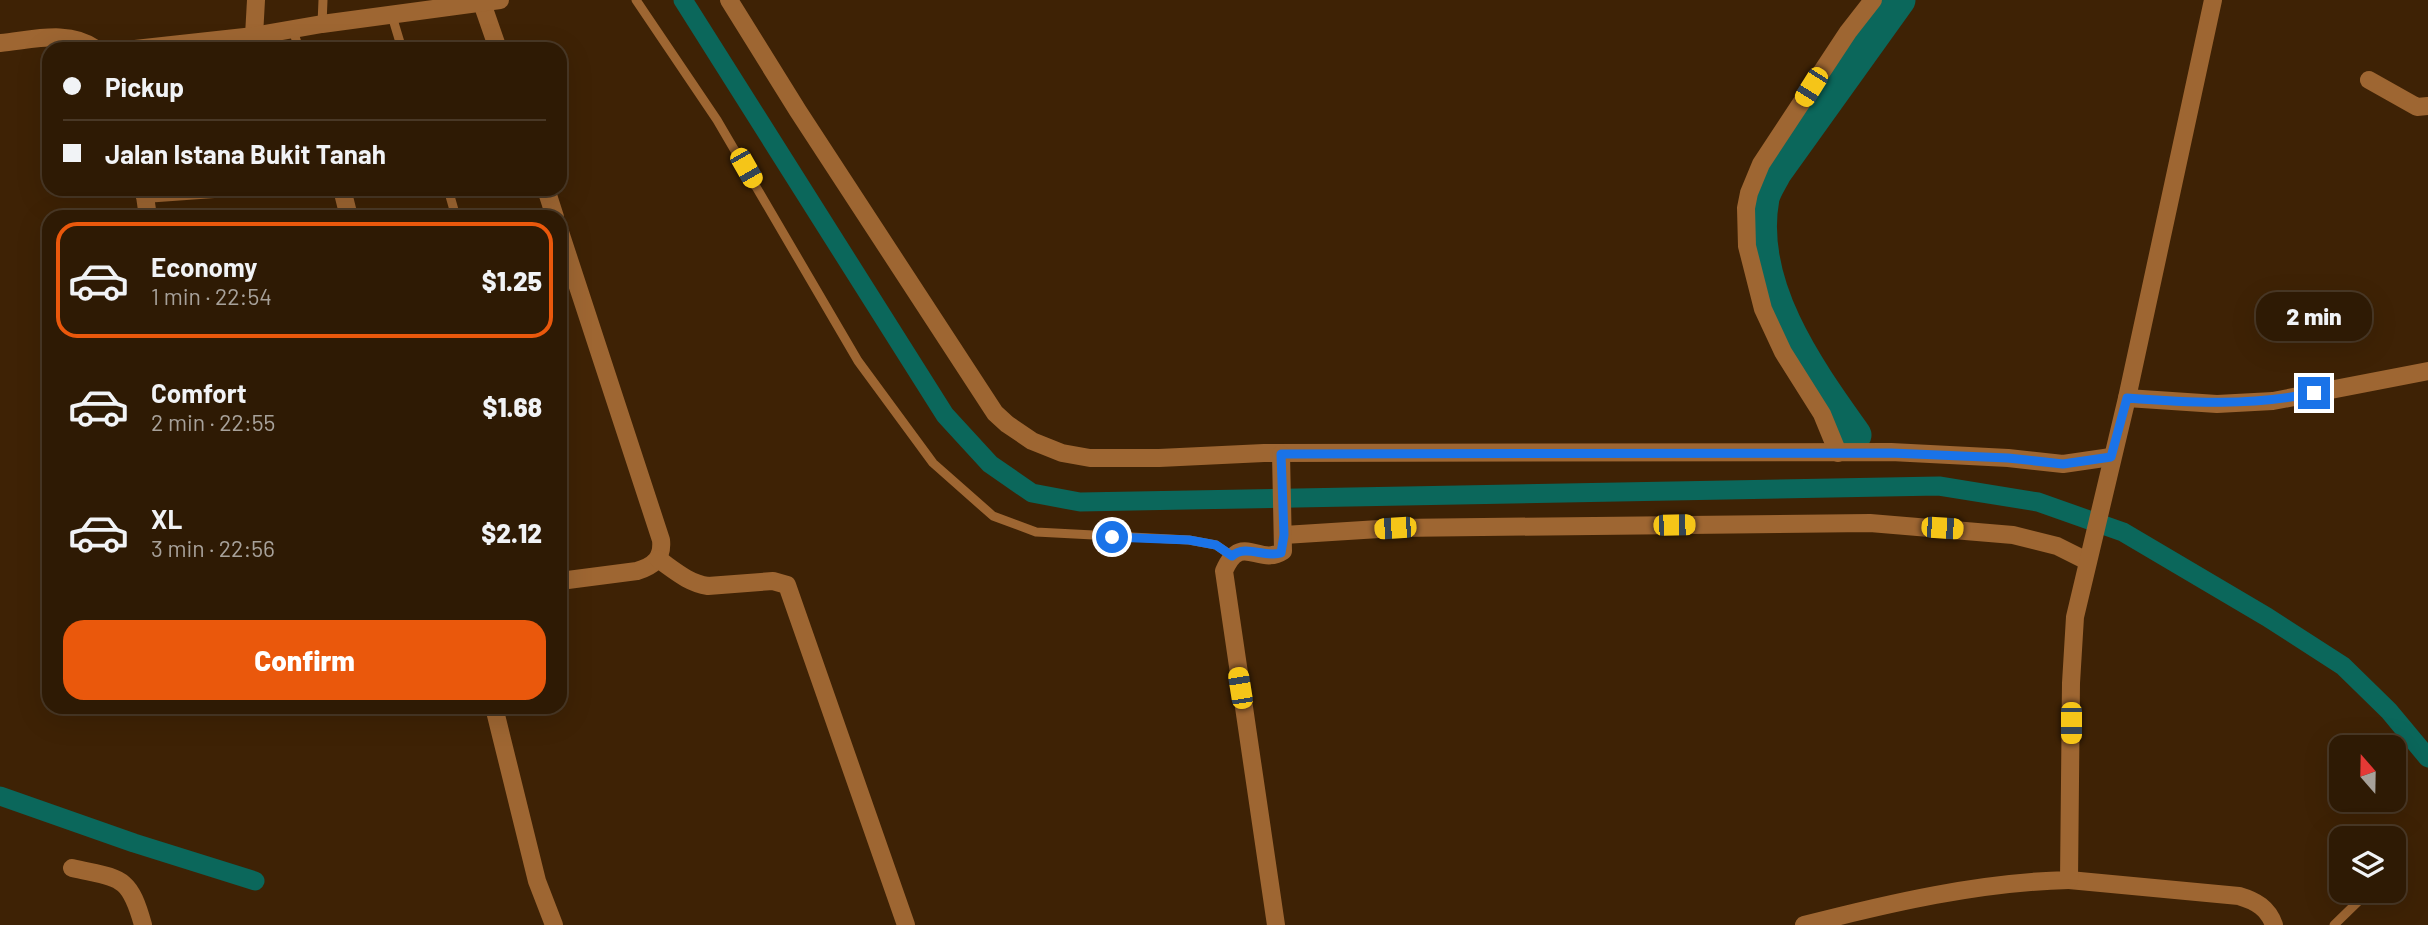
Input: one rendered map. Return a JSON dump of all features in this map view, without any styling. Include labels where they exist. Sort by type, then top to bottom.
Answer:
[{"type":"street","points":[[254,36],[256,0]]},
{"type":"street","points":[[729,0],[980,393],[1007,424],[1032,441],[1062,453],[1082,457],[1159,458],[1264,453],[1281,462],[1838,453],[2008,458],[2063,464],[2111,457]]},
{"type":"street","points":[[1838,453],[1822,414],[1783,352],[1763,309],[1747,246],[1746,208],[1761,164],[1848,32],[1873,0]]},
{"type":"street","points":[[2070,880],[2072,654],[2075,617],[2127,398],[2213,0]]},
{"type":"street","points":[[199,42],[293,30],[392,8],[491,1],[497,42]]},
{"type":"street","points":[[0,43],[68,37],[85,42]]},
{"type":"street","points":[[2369,80],[2417,107],[2428,106]]},
{"type":"street","points":[[567,253],[662,549],[658,559],[649,567],[637,571],[567,580]]},
{"type":"street","points":[[2127,398],[2217,404],[2273,401],[2428,371]]},
{"type":"street","points":[[1276,925],[1224,571],[1236,552],[1245,550],[1265,555],[1281,553],[1284,530],[1281,462]]},
{"type":"street","points":[[1284,530],[1870,523],[2013,535],[2089,555]]},
{"type":"street","points":[[658,559],[698,584],[708,586],[773,581],[787,585],[906,925]]},
{"type":"street","points":[[496,714],[537,881],[554,925]]},
{"type":"street","points":[[72,868],[109,876],[122,882],[134,895],[143,925]]},
{"type":"street","points":[[1804,925],[1889,905],[1988,887],[2070,880],[2239,896],[2263,907],[2274,925]]},
{"type":"lane","points":[[322,24],[323,0]]},
{"type":"lane","points":[[636,0],[718,120],[858,361],[933,463],[993,516],[1036,532],[1189,540],[1216,545],[1232,556]]},
{"type":"lane","points":[[392,8],[400,42]]},
{"type":"lane","points":[[293,30],[297,42]]},
{"type":"lane","points":[[2334,925],[2357,903]]},
{"type":"waterway","points":[[683,0],[945,415],[990,464],[1032,493],[1080,502],[1939,486],[2038,502],[2123,532],[2267,617],[2343,666],[2389,711],[2428,758]]},
{"type":"waterway","points":[[1855,435],[1801,354],[1773,294],[1764,262],[1760,230],[1763,198],[1775,173],[1899,0]]},
{"type":"waterway","points":[[0,796],[134,843],[255,881]]},
{"type":"route","points":[[1112,537],[1189,540],[1216,545],[1232,556],[1245,550],[1265,555],[1281,553],[1284,535],[1281,454],[1891,453],[2008,458],[2063,464],[2111,457],[2127,398],[2239,404],[2314,393]]}]
